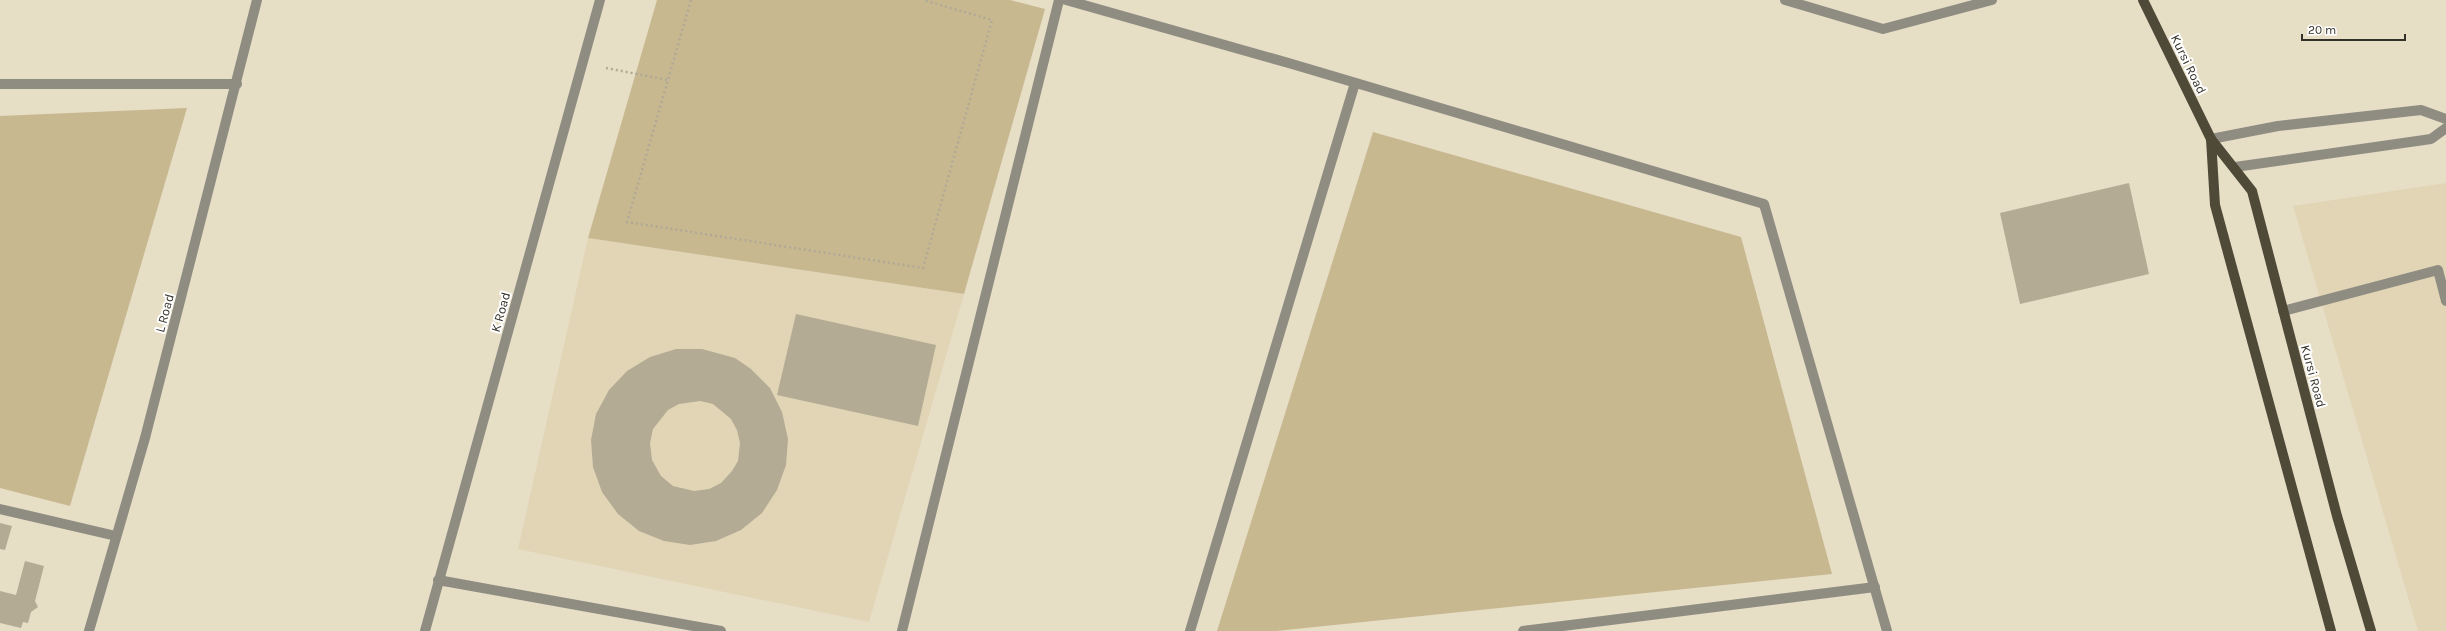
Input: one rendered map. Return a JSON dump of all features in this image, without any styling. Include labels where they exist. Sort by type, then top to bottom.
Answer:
[{"type":"main road","name":"Kursi Road","points":[[2143,0],[2211,139],[2235,167],[2252,191],[2337,516],[2371,631]]},
{"type":"main road","name":"Kursi Road","points":[[2211,139],[2215,205],[2331,631]]},
{"type":"street","name":"L Road","points":[[89,631],[145,438],[237,84],[257,0]]},
{"type":"street","name":"K Road","points":[[425,631],[600,0]]},
{"type":"street","points":[[902,631],[1059,0]]},
{"type":"street","points":[[1066,0],[1356,82],[1764,204],[1887,631]]},
{"type":"street","points":[[1785,0],[1883,29],[1992,0]]},
{"type":"street","points":[[1190,631],[1356,82]]},
{"type":"street","points":[[0,84],[237,84]]},
{"type":"street","points":[[2211,139],[2278,126],[2421,110],[2446,119]]},
{"type":"street","points":[[2235,167],[2431,139],[2446,128]]},
{"type":"street","points":[[2283,311],[2438,270],[2446,301]]},
{"type":"street","points":[[0,509],[116,536]]},
{"type":"street","points":[[438,580],[721,631]]},
{"type":"street","points":[[1523,631],[1875,587]]},
{"type":"path","points":[[690,0],[627,222],[923,268],[992,20],[923,0]]},
{"type":"path","points":[[582,64],[668,80]]},
{"type":"shaded area","points":[[657,0],[1010,0],[1045,9],[964,294],[588,238]]},
{"type":"shaded area","points":[[187,108],[70,506],[0,488],[0,116]]},
{"type":"shaded area","points":[[1373,132],[1741,237],[1832,574],[1276,631],[1217,631]]},
{"type":"shaded area","points":[[2446,183],[2446,631],[2418,631],[2293,206]]},
{"type":"shaded area","points":[[588,238],[964,294],[869,622],[518,549]]},
{"type":"building","points":[[2129,183],[2149,274],[2020,304],[2000,213]]},
{"type":"building","points":[[796,314],[936,345],[918,426],[777,395]]},
{"type":"building","points":[[676,349],[702,349],[735,358],[751,369],[770,388],[782,412],[788,439],[786,465],[777,490],[762,513],[741,530],[716,541],[690,545],[664,541],[639,531],[618,514],[602,492],[593,467],[591,440],[596,414],[609,390],[627,371],[650,357]],"holes":[[[700,401],[713,404],[731,419],[737,430],[740,443],[738,461],[732,471],[721,483],[709,489],[694,491],[673,486],[661,476],[652,460],[650,443],[653,429],[668,410],[679,404]]]},
{"type":"building","points":[[0,523],[12,526],[5,550],[0,549]]},
{"type":"building","points":[[25,561],[44,566],[35,601],[38,607],[31,612],[28,623],[23,622],[21,628],[0,623],[0,591],[16,595]]}]
